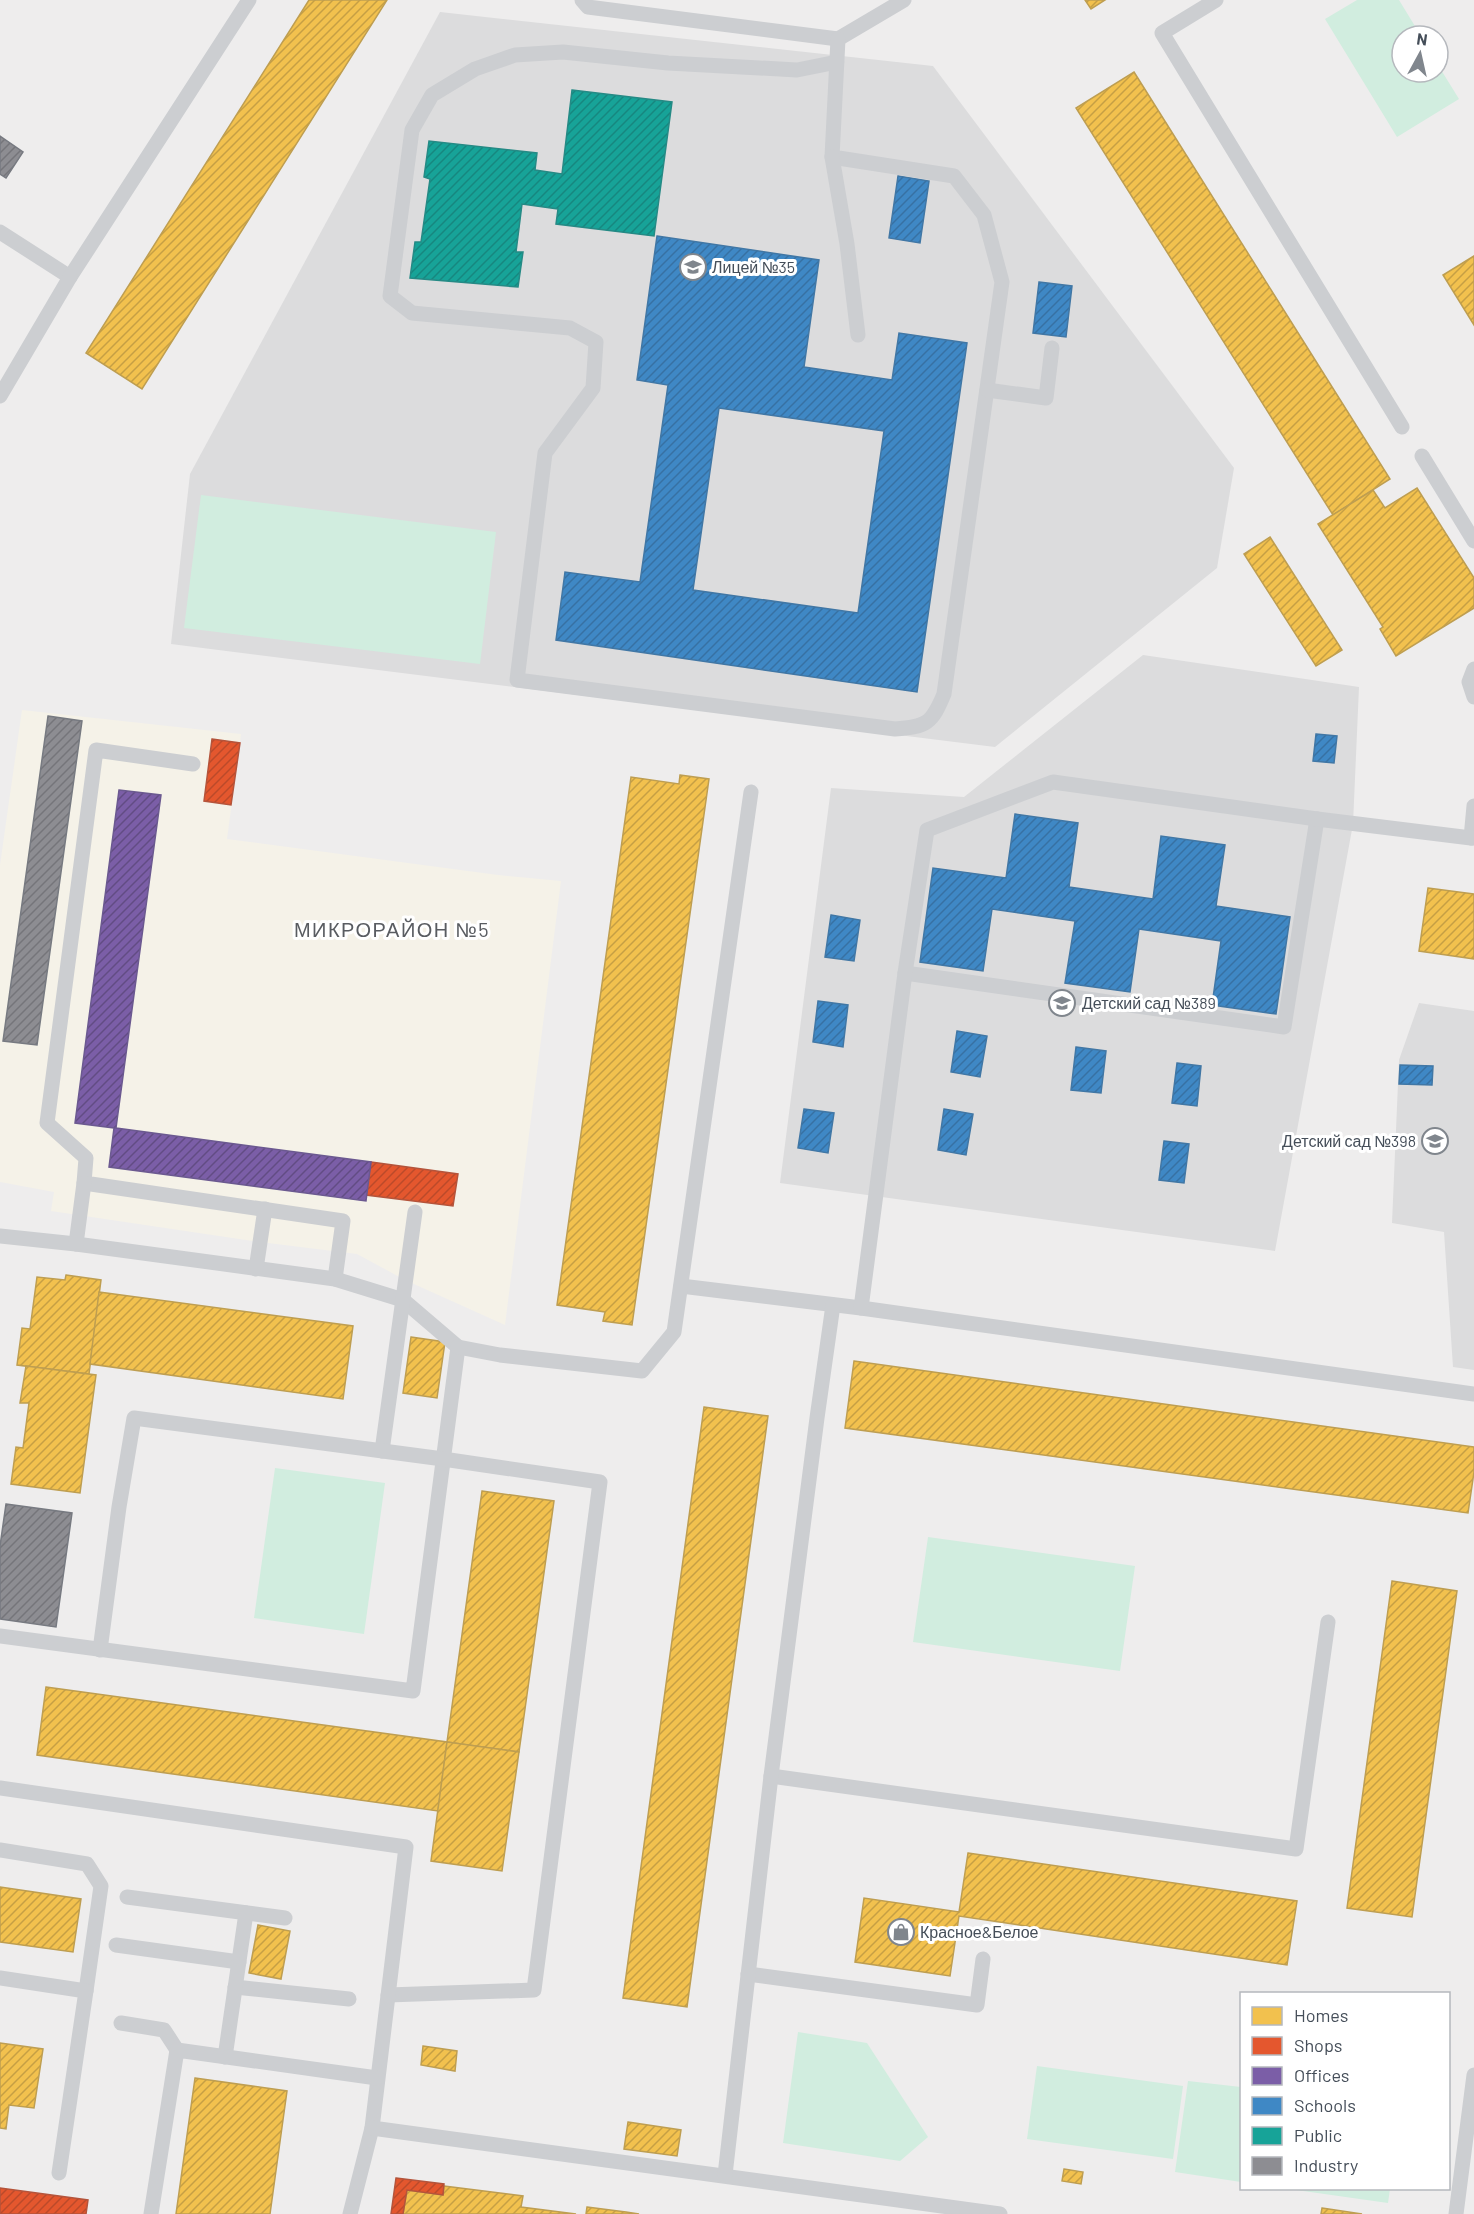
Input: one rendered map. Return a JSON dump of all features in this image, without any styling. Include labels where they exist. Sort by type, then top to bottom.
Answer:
[{"type":"lane","points":[[0,396],[70,277],[249,0]]},
{"type":"lane","points":[[582,0],[588,7],[838,39],[904,0]]},
{"type":"lane","points":[[1215,0],[1162,33],[1402,427]]},
{"type":"lane","points":[[838,39],[832,157],[847,244],[858,335]]},
{"type":"lane","points":[[832,157],[954,177],[984,215],[1002,282],[944,694],[935,716],[916,727],[895,729],[517,680],[545,453],[593,388],[596,342],[570,327],[412,313],[390,296],[412,130],[432,95],[475,69],[515,55],[563,52],[668,63],[797,70],[837,62]]},
{"type":"lane","points":[[0,232],[70,277]]},
{"type":"lane","points":[[987,390],[1046,398],[1052,348]]},
{"type":"lane","points":[[1422,456],[1474,541]]},
{"type":"lane","points":[[1474,669],[1469,682],[1474,697]]},
{"type":"lane","points":[[76,1244],[86,1158],[47,1123],[96,750],[193,764]]},
{"type":"lane","points":[[861,1308],[905,973],[927,830],[1053,782],[1473,838],[1474,806]]},
{"type":"lane","points":[[0,1236],[335,1279],[404,1300],[458,1347],[500,1355],[642,1371],[674,1332],[751,792]]},
{"type":"lane","points":[[905,973],[1284,1027],[1317,819]]},
{"type":"lane","points":[[84,1183],[343,1221],[335,1279]]},
{"type":"lane","points":[[256,1269],[265,1209]]},
{"type":"lane","points":[[382,1451],[415,1212]]},
{"type":"lane","points":[[681,1286],[861,1308],[1474,1394]]},
{"type":"lane","points":[[724,2175],[771,1776],[833,1305]]},
{"type":"lane","points":[[0,1636],[413,1690],[458,1347]]},
{"type":"lane","points":[[100,1650],[119,1507],[134,1418],[600,1482],[534,1990],[388,1995]]},
{"type":"lane","points":[[771,1776],[1296,1849],[1328,1622]]},
{"type":"lane","points":[[0,1788],[405,1847],[372,2128],[350,2214]]},
{"type":"lane","points":[[0,1850],[87,1864],[101,1886],[59,2173]]},
{"type":"lane","points":[[127,1897],[285,1918]]},
{"type":"lane","points":[[225,2056],[246,1913]]},
{"type":"lane","points":[[116,1946],[239,1962]]},
{"type":"lane","points":[[748,1974],[977,2005],[983,1959]]},
{"type":"lane","points":[[0,1978],[86,1991]]},
{"type":"lane","points":[[235,1987],[349,1999]]},
{"type":"lane","points":[[121,2023],[164,2030],[177,2050],[151,2214]]},
{"type":"lane","points":[[177,2050],[377,2078]]},
{"type":"lane","points":[[1456,2214],[1474,2075]]},
{"type":"lane","points":[[372,2128],[1000,2214]]},
{"type":"shaded area","name":"Лицей №35","points":[[440,12],[933,66],[1234,468],[1217,568],[995,747],[171,644],[190,474]]},
{"type":"shaded area","name":"Детский сад №389","points":[[1143,655],[1359,687],[1353,824],[1275,1251],[780,1183],[831,788],[964,797]]},
{"type":"shaded area","points":[[22,710],[241,734],[227,839],[498,875],[561,881],[505,1325],[405,1280],[357,1254],[51,1211],[54,1192],[0,1182],[0,865]]},
{"type":"shaded area","name":"Детский сад №398","points":[[1419,1003],[1474,1011],[1474,1370],[1453,1367],[1444,1232],[1392,1223],[1399,1060]]},
{"type":"green space","points":[[1357,0],[1399,0],[1414,24],[1390,24],[1390,84],[1450,84],[1459,99],[1397,137],[1325,19]]},
{"type":"green space","points":[[201,495],[496,532],[480,664],[184,628]]},
{"type":"green space","points":[[275,1468],[385,1483],[364,1634],[254,1618]]},
{"type":"green space","points":[[928,1537],[1135,1566],[1120,1671],[913,1642]]},
{"type":"green space","points":[[798,2032],[867,2043],[928,2137],[900,2161],[783,2143]]},
{"type":"green space","points":[[1037,2066],[1183,2086],[1173,2159],[1027,2139]]},
{"type":"green space","points":[[1188,2081],[1240,2087],[1240,2182],[1175,2172]]},
{"type":"green space","points":[[1296,2190],[1390,2190],[1388,2203]]},
{"type":"building: Homes","points":[[309,0],[387,0],[142,389],[86,353]]},
{"type":"building: Homes","points":[[1085,0],[1105,0],[1091,9]]},
{"type":"building: Homes","points":[[1134,72],[1390,479],[1333,515],[1076,108]]},
{"type":"building: Homes","points":[[1474,256],[1474,325],[1443,275]]},
{"type":"building: Homes","points":[[1417,488],[1474,578],[1474,608],[1396,656],[1380,629],[1383,627],[1318,524],[1373,490],[1385,508]]},
{"type":"building: Homes","points":[[1270,537],[1342,650],[1316,666],[1244,554]]},
{"type":"building: Homes","points":[[680,775],[709,779],[632,1325],[603,1321],[605,1312],[557,1305],[631,777],[679,784]]},
{"type":"building: Homes","points":[[1428,888],[1474,894],[1474,959],[1419,951]]},
{"type":"building: Homes","points":[[66,1275],[101,1280],[89,1374],[17,1365],[22,1328],[30,1329],[37,1277],[65,1280]]},
{"type":"building: Homes","points":[[99,1292],[353,1326],[343,1399],[90,1364]]},
{"type":"building: Homes","points":[[411,1337],[445,1342],[437,1398],[403,1393]]},
{"type":"building: Homes","points":[[854,1361],[1474,1447],[1474,1472],[1468,1513],[845,1428]]},
{"type":"building: Homes","points":[[26,1366],[96,1375],[80,1493],[11,1484],[16,1447],[23,1448],[29,1403],[20,1403]]},
{"type":"building: Homes","points":[[704,1407],[768,1416],[687,2007],[623,1998]]},
{"type":"building: Homes","points":[[482,1491],[554,1501],[519,1752],[447,1742]]},
{"type":"building: Homes","points":[[1392,1581],[1457,1591],[1412,1917],[1347,1908]]},
{"type":"building: Homes","points":[[46,1687],[447,1742],[438,1811],[37,1755]]},
{"type":"building: Homes","points":[[447,1742],[519,1752],[502,1871],[431,1861]]},
{"type":"building: Homes","points":[[968,1853],[1297,1901],[1287,1965],[959,1916],[950,1976],[855,1962],[864,1898],[959,1912]]},
{"type":"building: Homes","points":[[0,1887],[81,1899],[73,1952],[0,1942]]},
{"type":"building: Homes","points":[[258,1925],[290,1931],[281,1979],[249,1973]]},
{"type":"building: Homes","points":[[0,2043],[43,2049],[34,2108],[9,2105],[6,2129],[0,2128]]},
{"type":"building: Homes","points":[[423,2046],[457,2051],[455,2071],[421,2065]]},
{"type":"building: Homes","points":[[195,2078],[287,2091],[270,2214],[176,2214]]},
{"type":"building: Homes","points":[[628,2122],[681,2130],[677,2156],[624,2149]]},
{"type":"building: Homes","points":[[1064,2169],[1083,2172],[1081,2184],[1062,2181]]},
{"type":"building: Homes","points":[[444,2186],[523,2196],[521,2207],[576,2214],[403,2214],[407,2190],[443,2195]]},
{"type":"building: Homes","points":[[587,2207],[626,2212],[639,2214],[586,2214]]},
{"type":"building: Homes","points":[[1322,2208],[1362,2214],[1321,2214]]},
{"type":"building: Shops","points":[[212,739],[240,743],[231,805],[204,801]]},
{"type":"building: Shops","points":[[371,1162],[458,1174],[453,1206],[366,1195]]},
{"type":"building: Shops","points":[[396,2178],[444,2184],[443,2195],[407,2190],[403,2214],[391,2214]]},
{"type":"building: Shops","points":[[0,2188],[88,2200],[86,2214],[0,2214]]},
{"type":"building: Offices","points":[[119,790],[161,795],[116,1128],[371,1162],[366,1201],[109,1167],[114,1128],[75,1123]]},
{"type":"building: Schools","points":[[898,176],[929,181],[920,243],[889,238]]},
{"type":"building: Schools","points":[[657,236],[819,260],[804,367],[892,380],[899,333],[967,343],[917,692],[556,640],[565,572],[640,582],[668,385],[637,380]],"holes":[[[719,408],[884,431],[858,613],[693,590]]]},
{"type":"building: Schools","points":[[1039,282],[1072,286],[1066,337],[1033,333]]},
{"type":"building: Schools","points":[[1316,734],[1337,736],[1334,763],[1313,761]]},
{"type":"building: Schools","points":[[1015,814],[1078,823],[1069,887],[1153,899],[1161,836],[1225,845],[1216,906],[1290,917],[1276,1014],[1212,1005],[1221,941],[1139,929],[1130,992],[1065,983],[1075,921],[992,909],[983,971],[920,962],[933,868],[1006,878]]},
{"type":"building: Schools","points":[[831,915],[860,920],[854,961],[825,957]]},
{"type":"building: Schools","points":[[818,1001],[848,1005],[843,1047],[813,1042]]},
{"type":"building: Schools","points":[[957,1031],[987,1036],[980,1077],[951,1072]]},
{"type":"building: Schools","points":[[1076,1047],[1106,1051],[1101,1093],[1071,1090]]},
{"type":"building: Schools","points":[[1177,1063],[1201,1066],[1197,1106],[1172,1103]]},
{"type":"building: Schools","points":[[1400,1065],[1433,1066],[1432,1085],[1399,1084]]},
{"type":"building: Schools","points":[[804,1109],[834,1113],[828,1153],[798,1148]]},
{"type":"building: Schools","points":[[944,1109],[973,1114],[966,1155],[938,1150]]},
{"type":"building: Schools","points":[[1164,1141],[1189,1144],[1184,1183],[1159,1180]]},
{"type":"building: Public","points":[[572,90],[672,102],[654,236],[556,224],[558,209],[522,204],[516,252],[523,252],[518,287],[410,278],[415,242],[421,242],[430,179],[424,177],[429,141],[537,153],[535,170],[562,174]]},
{"type":"building: Industry","points":[[0,136],[23,152],[6,178],[0,174]]},
{"type":"building: Industry","points":[[48,716],[82,721],[37,1045],[3,1041]]},
{"type":"building: Industry","points":[[6,1504],[72,1513],[56,1627],[0,1619],[0,1546]]},
{"type":"place","name":"Лицей №35","points":[[693,267]]},
{"type":"place","name":"Детский сад №389","points":[[1062,1003]]},
{"type":"place","name":"Детский сад №398","points":[[1435,1141]]},
{"type":"place","name":"Красное&Белое","points":[[901,1932]]},
{"type":"district","name":"МИКРОРАЙОН №5","points":[[392,930]]}]
